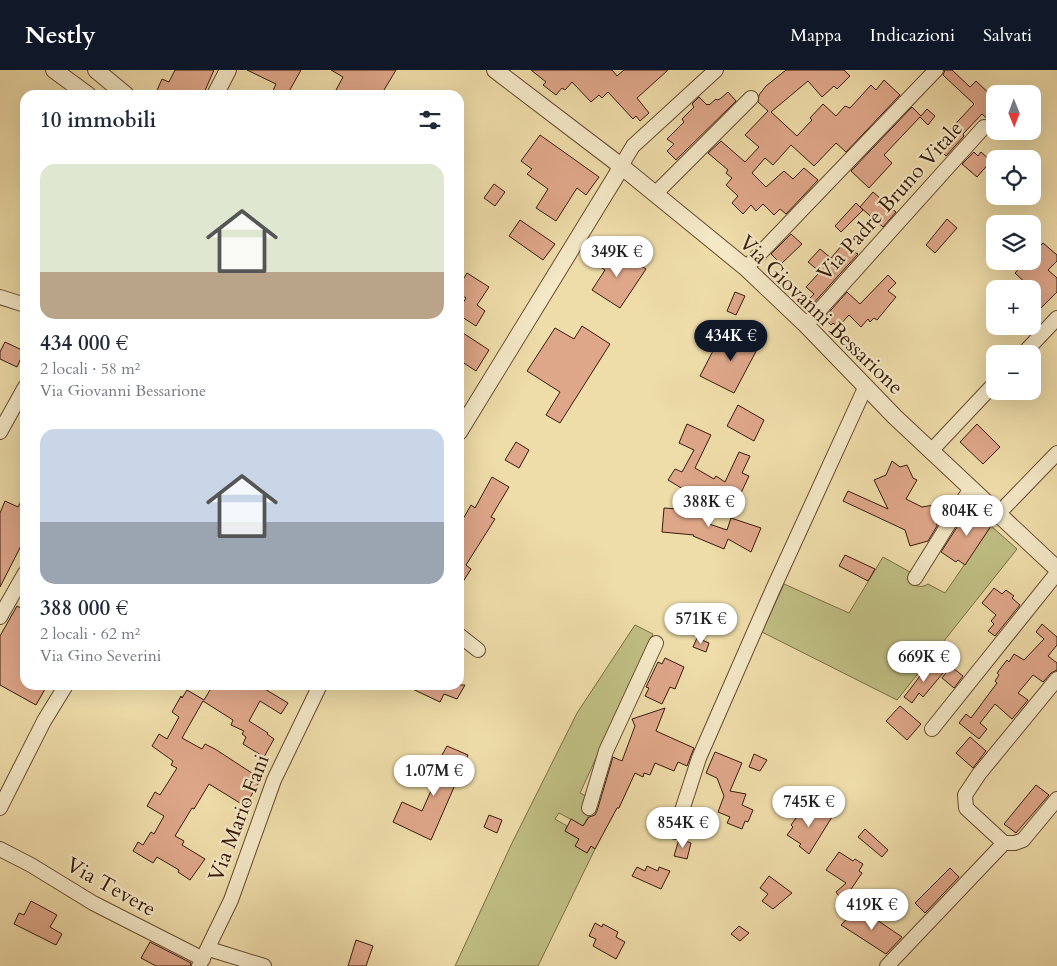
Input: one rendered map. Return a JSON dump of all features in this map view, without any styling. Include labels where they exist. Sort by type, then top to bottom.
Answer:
[{"type":"street","points":[[54,70],[81,90]]},
{"type":"street","points":[[96,70],[120,90]]},
{"type":"street","points":[[218,90],[228,70]]},
{"type":"street","name":"Via Giovanni Bessarione","points":[[495,70],[621,166],[746,268],[806,325],[865,388],[1057,569]]},
{"type":"street","points":[[464,424],[616,176],[632,146],[716,70]]},
{"type":"street","points":[[746,268],[936,70]]},
{"type":"street","points":[[655,194],[751,98]]},
{"type":"street","name":"Via Padre Bruno Vitale","points":[[806,325],[984,127]]},
{"type":"street","points":[[0,297],[20,304]]},
{"type":"street","points":[[1032,345],[1057,318]]},
{"type":"street","points":[[675,832],[700,758],[773,589],[865,388]]},
{"type":"street","points":[[931,451],[986,393]]},
{"type":"street","points":[[0,432],[20,396]]},
{"type":"street","points":[[998,514],[1057,453]]},
{"type":"street","points":[[915,578],[971,488]]},
{"type":"street","points":[[932,728],[1057,573]]},
{"type":"street","points":[[0,617],[20,582]]},
{"type":"street","points":[[464,639],[478,650]]},
{"type":"street","points":[[589,808],[606,752],[656,643]]},
{"type":"street","points":[[1057,679],[964,795],[966,808],[1004,843],[1015,843],[1023,840],[1057,799]]},
{"type":"street","points":[[0,808],[44,721],[63,690]]},
{"type":"street","name":"Via Mario Fani","points":[[204,958],[231,900],[274,780],[318,690]]},
{"type":"street","points":[[887,966],[1004,843]]},
{"type":"street","name":"Via Tevere","points":[[0,849],[31,865],[94,903],[204,958],[264,966]]},
{"type":"shaded area","points":[[991,526],[1017,549],[897,700],[762,632],[784,584],[849,613],[883,557],[910,572],[908,578],[914,585],[922,586],[928,584],[945,593]]},
{"type":"shaded area","points":[[635,625],[653,634],[580,793],[592,799],[590,813],[583,826],[559,813],[555,819],[567,826],[565,831],[579,839],[587,853],[591,846],[595,849],[538,966],[455,966],[512,843],[577,713]]},
{"type":"building","points":[[175,70],[214,70],[205,90],[157,90],[162,79],[169,82]]},
{"type":"building","points":[[247,70],[301,70],[290,90],[273,90],[276,84]]},
{"type":"building","points":[[331,70],[396,70],[384,90],[336,90],[343,77]]},
{"type":"building","points":[[531,70],[612,70],[617,76],[624,70],[668,70],[637,98],[649,113],[640,121],[636,116],[633,119],[608,92],[602,98],[599,95],[591,102],[572,82],[565,90],[562,88],[556,95],[543,85],[546,82]]},
{"type":"building","points":[[786,70],[844,70],[850,76],[837,89],[834,86],[822,97],[808,81],[771,112],[797,136],[812,120],[810,118],[823,104],[836,116],[845,106],[850,108],[871,85],[876,90],[884,80],[900,95],[846,152],[836,143],[814,166],[791,145],[773,165],[765,158],[752,173],[766,187],[784,171],[793,179],[804,168],[818,180],[786,214],[780,209],[774,215],[763,204],[756,211],[751,205],[743,214],[732,203],[738,196],[726,185],[732,178],[726,173],[728,170],[708,153],[721,141],[745,162],[759,147],[745,135],[768,111],[758,102],[759,95],[766,86]]},
{"type":"building","points":[[945,70],[952,70],[970,87],[976,81],[986,90],[986,118],[982,114],[946,156],[938,148],[947,138],[944,136],[974,104],[943,75]]},
{"type":"building","points":[[728,92],[736,101],[676,160],[667,151],[674,144],[667,139],[684,122],[682,119],[694,107],[692,104],[699,97],[709,105]]},
{"type":"building","points":[[912,107],[921,116],[927,109],[935,116],[928,125],[920,117],[884,155],[892,163],[869,188],[851,171]]},
{"type":"building","points":[[540,135],[599,177],[586,195],[577,188],[556,221],[536,208],[548,189],[527,174],[532,169],[521,161]]},
{"type":"building","points":[[974,152],[978,156],[981,152],[986,156],[986,167],[977,177],[962,164]]},
{"type":"building","points":[[494,184],[505,192],[495,206],[484,198]]},
{"type":"building","points":[[873,192],[896,212],[883,227],[860,207]]},
{"type":"building","points":[[856,203],[863,210],[841,232],[835,226]]},
{"type":"building","points":[[947,219],[957,228],[935,253],[926,245]]},
{"type":"building","points":[[520,220],[555,244],[543,260],[509,236]]},
{"type":"building","points":[[791,234],[802,244],[781,264],[771,254]]},
{"type":"building","points":[[1043,243],[1057,255],[1057,261],[1048,270],[1057,278],[1057,292],[1041,308],[1041,280],[1022,280],[1015,273],[1018,270],[1041,270],[1041,245]]},
{"type":"building","points":[[842,245],[858,254],[811,306],[806,302],[814,294],[806,287],[820,272],[808,262],[820,249],[831,258]]},
{"type":"building","points":[[600,251],[615,260],[620,253],[646,269],[620,308],[592,290],[605,270],[592,262]]},
{"type":"building","points":[[467,273],[489,287],[477,305],[485,311],[476,326],[464,318],[464,301],[466,298],[464,297],[464,278]]},
{"type":"building","points":[[888,275],[896,283],[888,291],[896,297],[877,320],[874,318],[870,322],[868,319],[861,327],[849,315],[838,327],[833,323],[831,325],[824,318],[847,292],[860,304]]},
{"type":"building","points":[[735,292],[745,296],[736,315],[727,311]]},
{"type":"building","points":[[582,326],[610,344],[560,423],[546,415],[560,392],[527,371],[555,328],[574,339]]},
{"type":"building","points":[[740,329],[762,340],[734,393],[700,376],[716,345],[729,351]]},
{"type":"building","points":[[464,334],[489,350],[476,371],[464,363]]},
{"type":"building","points":[[5,342],[20,349],[20,360],[17,367],[0,359],[0,352]]},
{"type":"building","points":[[738,405],[764,420],[754,441],[727,426]]},
{"type":"building","points":[[687,424],[711,435],[695,468],[714,479],[716,476],[725,482],[739,452],[750,456],[742,473],[749,476],[740,495],[736,493],[734,503],[718,495],[714,505],[682,491],[683,489],[668,480],[675,469],[682,472],[694,450],[679,443]]},
{"type":"building","points":[[977,424],[1000,447],[983,464],[960,442]]},
{"type":"building","points":[[516,442],[529,450],[519,468],[505,460]]},
{"type":"building","points":[[892,461],[900,467],[907,465],[913,478],[917,480],[906,499],[922,507],[934,505],[937,526],[928,541],[910,546],[905,530],[843,501],[848,491],[888,509],[874,480],[886,475]]},
{"type":"building","points":[[492,477],[509,487],[491,517],[495,519],[466,565],[471,569],[464,580],[464,517],[471,505],[475,508]]},
{"type":"building","points":[[5,501],[18,507],[20,503],[20,548],[0,587],[0,513]]},
{"type":"building","points":[[679,507],[712,509],[706,523],[727,530],[731,518],[761,528],[751,552],[728,539],[724,549],[694,535],[662,532],[664,508],[679,509]]},
{"type":"building","points":[[970,507],[987,518],[984,521],[991,526],[965,565],[958,560],[956,562],[941,552]]},
{"type":"building","points":[[845,555],[875,569],[868,581],[839,566]]},
{"type":"building","points":[[994,588],[1002,594],[1006,590],[1014,596],[1012,598],[1020,605],[995,636],[988,631],[994,624],[991,621],[996,615],[982,603]]},
{"type":"building","points":[[17,606],[20,608],[20,690],[44,690],[36,705],[0,685],[0,636]]},
{"type":"building","points":[[1042,624],[1057,637],[1057,645],[1048,656],[1057,663],[1057,670],[1051,673],[1043,682],[1033,675],[1018,693],[1028,700],[1012,719],[995,704],[980,723],[987,729],[979,739],[959,723],[966,714],[971,718],[997,683],[995,681],[999,675],[997,673],[1007,660],[1009,662],[1014,654],[1024,660],[1044,639],[1036,632]]},
{"type":"building","points":[[697,638],[709,643],[706,652],[693,647]]},
{"type":"building","points":[[665,658],[684,667],[675,689],[670,687],[662,704],[645,696],[649,688],[646,687],[658,662],[662,664]]},
{"type":"building","points":[[930,663],[943,673],[923,697],[919,693],[912,703],[904,697]]},
{"type":"building","points":[[953,668],[963,676],[954,688],[942,678],[949,669],[951,671]]},
{"type":"building","points":[[187,690],[204,700],[210,690],[266,690],[288,703],[281,714],[260,701],[249,721],[274,739],[264,757],[243,744],[246,737],[242,734],[244,731],[231,725],[233,720],[203,701],[182,738],[202,749],[205,744],[215,749],[261,779],[245,806],[209,784],[194,809],[192,808],[175,836],[184,841],[182,845],[205,859],[190,880],[178,872],[179,870],[157,857],[153,863],[133,851],[138,842],[143,845],[151,832],[154,834],[164,816],[147,806],[155,792],[160,795],[177,768],[171,765],[173,761],[152,746],[159,734],[167,739],[179,717],[172,712],[181,696],[182,698]]},
{"type":"building","points":[[415,690],[462,690],[457,699],[444,694],[440,702]]},
{"type":"building","points":[[900,706],[921,724],[907,740],[886,721]]},
{"type":"building","points":[[665,708],[656,731],[694,748],[687,766],[678,762],[674,771],[655,763],[650,775],[644,773],[643,777],[635,773],[619,808],[617,808],[595,849],[591,846],[587,853],[575,846],[579,839],[565,831],[571,819],[583,826],[589,817],[595,815],[613,757],[622,761],[635,726],[632,719]]},
{"type":"building","points":[[970,737],[986,751],[973,768],[956,753]]},
{"type":"building","points":[[447,746],[468,755],[431,840],[393,822],[402,802],[422,811],[442,766],[437,764]]},
{"type":"building","points":[[715,752],[742,763],[730,791],[746,794],[742,805],[753,810],[748,822],[745,821],[742,829],[727,823],[730,817],[718,812],[724,796],[717,778],[706,773]]},
{"type":"building","points":[[754,754],[767,760],[760,771],[749,767]]},
{"type":"building","points":[[1036,785],[1049,795],[1016,833],[1004,824]]},
{"type":"building","points":[[814,805],[832,817],[809,854],[799,846],[801,844],[787,835],[793,827],[791,825],[801,811],[807,815]]},
{"type":"building","points":[[489,815],[502,820],[497,833],[484,827]]},
{"type":"building","points":[[865,829],[888,850],[882,857],[858,837]]},
{"type":"building","points":[[679,839],[691,843],[687,859],[674,856]]},
{"type":"building","points":[[839,852],[853,861],[855,859],[863,864],[859,871],[862,873],[843,901],[836,892],[846,883],[826,870]]},
{"type":"building","points":[[647,866],[658,871],[659,867],[670,871],[661,889],[632,876],[637,867],[645,871]]},
{"type":"building","points":[[950,868],[959,877],[925,913],[915,903]]},
{"type":"building","points":[[769,876],[792,893],[773,909],[762,901],[768,894],[760,888]]},
{"type":"building","points":[[31,901],[57,915],[50,927],[62,934],[56,945],[14,924],[19,913],[24,915]]},
{"type":"building","points":[[858,907],[902,937],[886,954],[841,925]]},
{"type":"building","points":[[595,923],[602,927],[603,924],[618,932],[616,937],[625,942],[616,959],[593,946],[596,939],[589,936]]},
{"type":"building","points":[[739,926],[749,933],[740,941],[731,934]]},
{"type":"building","points":[[356,940],[373,946],[366,966],[348,966]]},
{"type":"building","points":[[150,942],[191,963],[190,966],[156,966],[141,958]]}]
